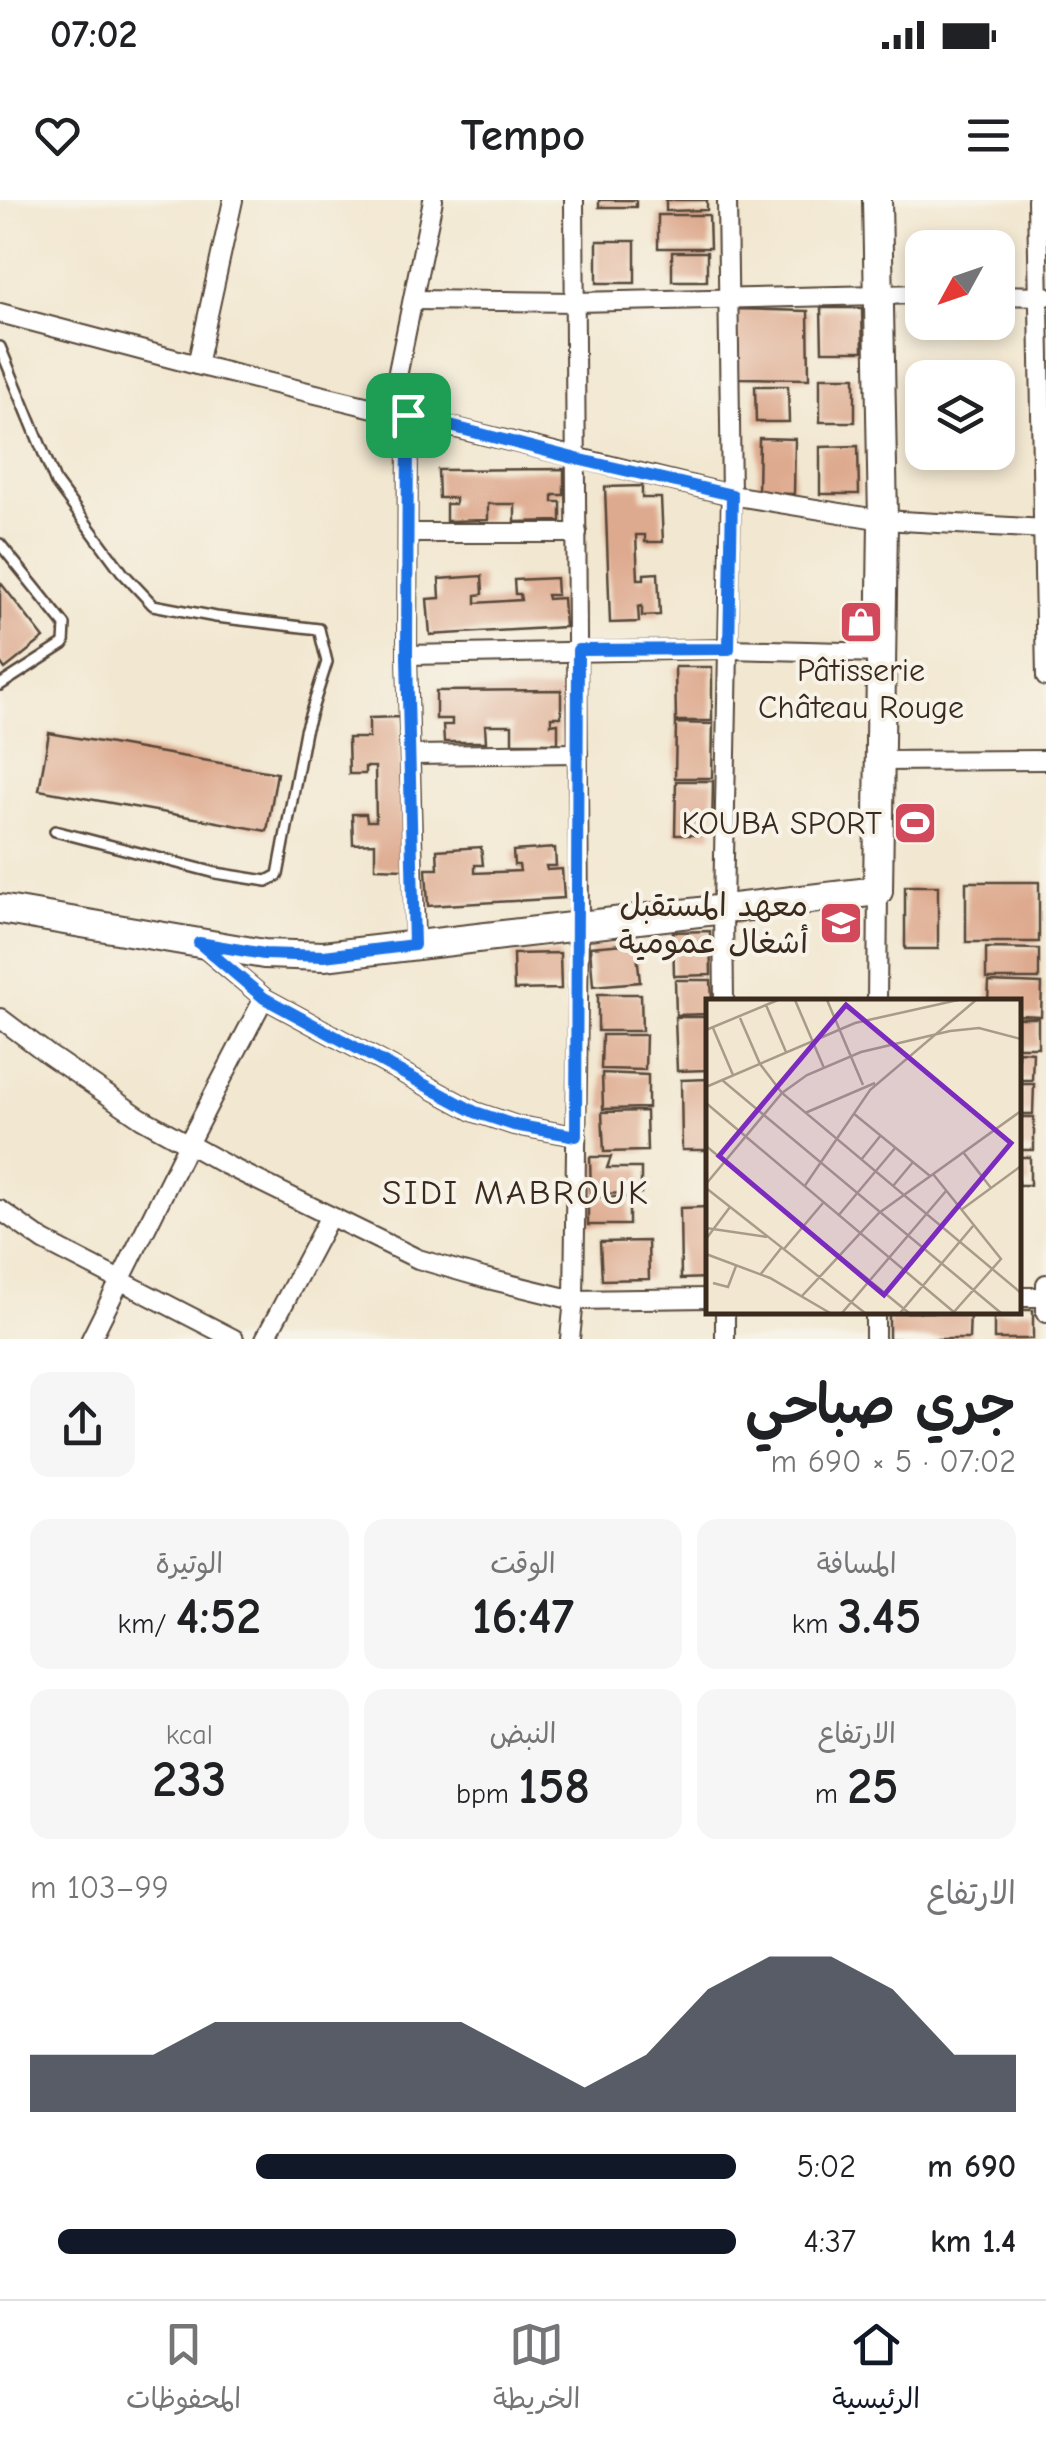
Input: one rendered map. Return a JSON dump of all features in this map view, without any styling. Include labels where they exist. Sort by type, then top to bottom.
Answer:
[{"type":"street","points":[[197,365],[233,200]]},
{"type":"street","points":[[414,945],[408,533],[399,413],[413,300],[433,200]]},
{"type":"street","points":[[570,1339],[574,1300],[578,925],[574,200]]},
{"type":"street","points":[[724,999],[732,495],[726,200]]},
{"type":"street","points":[[877,200],[883,520],[877,999]]},
{"type":"street","points":[[1037,200],[1042,296],[1046,677]]},
{"type":"street","points":[[413,300],[576,302],[905,294]]},
{"type":"street","points":[[1015,295],[1042,296]]},
{"type":"street","points":[[0,313],[732,495],[883,520],[1044,529]]},
{"type":"street","points":[[408,533],[577,533]]},
{"type":"street","points":[[407,656],[729,649],[881,653]]},
{"type":"street","points":[[410,755],[578,754]]},
{"type":"street","points":[[880,760],[1046,760]]},
{"type":"street","points":[[0,909],[264,954],[324,956],[878,891]]},
{"type":"street","points":[[199,943],[264,998],[475,1112],[514,1125],[576,1136]]},
{"type":"street","points":[[91,1339],[264,998]]},
{"type":"street","points":[[0,1018],[141,1118],[418,1259],[574,1300],[706,1298]]},
{"type":"street","points":[[0,1210],[44,1241],[234,1339]]},
{"type":"street","points":[[265,1339],[330,1216]]},
{"type":"street","points":[[1046,1284],[1046,1313]]},
{"type":"lane","points":[[0,347],[56,483],[122,572],[154,605],[216,617],[319,628],[327,662],[305,731],[278,875],[267,881],[216,873],[55,831]]},
{"type":"lane","points":[[0,544],[66,625],[64,644],[0,685]]},
{"type":"building","points":[[599,200],[636,200],[636,207],[599,207]]},
{"type":"building","points":[[666,200],[707,200],[707,210],[666,211]]},
{"type":"building","points":[[658,215],[709,215],[710,248],[658,248]]},
{"type":"building","points":[[597,241],[635,241],[635,283],[597,283]]},
{"type":"building","points":[[672,252],[707,252],[707,281],[672,281]]},
{"type":"building","points":[[821,308],[862,308],[863,351],[822,351]]},
{"type":"building","points":[[736,309],[808,311],[809,379],[737,378]]},
{"type":"building","points":[[820,377],[855,377],[855,422],[820,422]]},
{"type":"building","points":[[755,386],[788,386],[789,422],[756,422]]},
{"type":"building","points":[[759,438],[795,439],[794,494],[758,493]]},
{"type":"building","points":[[858,446],[859,494],[820,494],[820,447]]},
{"type":"building","points":[[564,469],[564,495],[553,495],[553,502],[561,502],[561,521],[515,522],[515,504],[488,504],[488,520],[446,521],[446,504],[455,504],[455,498],[439,498],[438,470]]},
{"type":"building","points":[[642,486],[642,498],[661,498],[663,542],[645,542],[645,535],[636,535],[638,579],[644,579],[644,574],[658,573],[660,615],[642,616],[642,606],[638,607],[639,622],[610,623],[605,487]]},
{"type":"building","points":[[482,576],[483,594],[476,595],[476,603],[521,600],[520,594],[515,594],[514,580],[556,578],[557,595],[547,595],[548,599],[563,598],[565,627],[430,635],[427,599],[440,598],[439,579]]},
{"type":"building","points":[[0,582],[44,638],[5,669],[0,662]]},
{"type":"building","points":[[675,667],[712,667],[712,721],[676,721]]},
{"type":"building","points":[[561,690],[561,717],[551,717],[551,724],[558,723],[558,743],[512,743],[512,725],[485,725],[486,742],[444,742],[443,725],[452,725],[452,719],[436,719],[436,691]]},
{"type":"building","points":[[399,717],[404,869],[375,868],[375,843],[353,844],[352,814],[366,814],[367,821],[376,821],[375,767],[365,767],[365,774],[349,774],[348,738],[369,738],[369,718]]},
{"type":"building","points":[[676,723],[713,724],[712,778],[675,778]]},
{"type":"building","points":[[49,733],[277,773],[267,831],[39,790]]},
{"type":"building","points":[[676,781],[713,781],[712,835],[675,835]]},
{"type":"building","points":[[481,847],[483,865],[475,865],[475,873],[520,871],[519,865],[514,865],[513,851],[555,848],[556,866],[546,866],[547,870],[562,869],[564,898],[428,906],[426,869],[438,869],[437,850]]},
{"type":"building","points":[[966,882],[1039,882],[1039,942],[966,942]]},
{"type":"building","points":[[905,886],[938,886],[938,949],[905,949]]},
{"type":"building","points":[[710,931],[711,975],[674,976],[673,932]]},
{"type":"building","points":[[636,943],[640,982],[593,986],[590,947]]},
{"type":"building","points":[[986,948],[1039,949],[1039,979],[986,979]]},
{"type":"building","points":[[560,953],[561,989],[514,990],[513,954]]},
{"type":"building","points":[[675,980],[711,980],[712,999],[706,999],[706,1014],[676,1015]]},
{"type":"building","points":[[989,982],[1042,984],[1041,1016],[1021,1015],[1021,999],[988,999]]},
{"type":"building","points":[[598,994],[641,994],[642,1031],[598,1031]]},
{"type":"building","points":[[675,1017],[706,1017],[706,1070],[677,1071]]},
{"type":"building","points":[[1021,1018],[1038,1018],[1038,1047],[1021,1047]]},
{"type":"building","points":[[602,1035],[646,1035],[645,1070],[601,1069]]},
{"type":"building","points":[[1021,1051],[1033,1052],[1032,1080],[1021,1080]]},
{"type":"building","points":[[602,1073],[648,1075],[648,1108],[603,1109]]},
{"type":"building","points":[[706,1079],[706,1150],[682,1150],[681,1080]]},
{"type":"building","points":[[1021,1084],[1034,1084],[1033,1114],[1021,1114]]},
{"type":"building","points":[[646,1111],[647,1151],[604,1152],[602,1112]]},
{"type":"building","points":[[1021,1117],[1034,1117],[1034,1150],[1021,1150]]},
{"type":"building","points":[[590,1157],[611,1157],[607,1168],[641,1168],[641,1193],[591,1194]]},
{"type":"building","points":[[1021,1157],[1030,1157],[1030,1185],[1021,1185]]},
{"type":"building","points":[[588,1197],[629,1197],[629,1225],[588,1225]]},
{"type":"building","points":[[706,1207],[706,1278],[681,1279],[680,1208]]},
{"type":"building","points":[[648,1241],[649,1279],[602,1280],[600,1242]]},
{"type":"building","points":[[1033,1310],[1033,1339],[994,1339],[994,1314]]},
{"type":"building","points":[[889,1314],[970,1314],[969,1339],[889,1339]]},
{"type":"place","name":"Pâtisserie Château Rouge","points":[[861,622]]},
{"type":"place","name":"KOUBA SPORT","points":[[915,823]]},
{"type":"place","name":"معهد المستقبل أشغال عمومية","points":[[841,923]]},
{"type":"district","name":"SIDI MABROUK","points":[[516,1192]]},
{"type":"route","points":[[408,415],[732,495],[729,649],[578,650],[576,1136],[514,1125],[475,1112],[264,998],[199,943],[264,954],[324,956],[414,945],[407,656],[408,415]]}]
